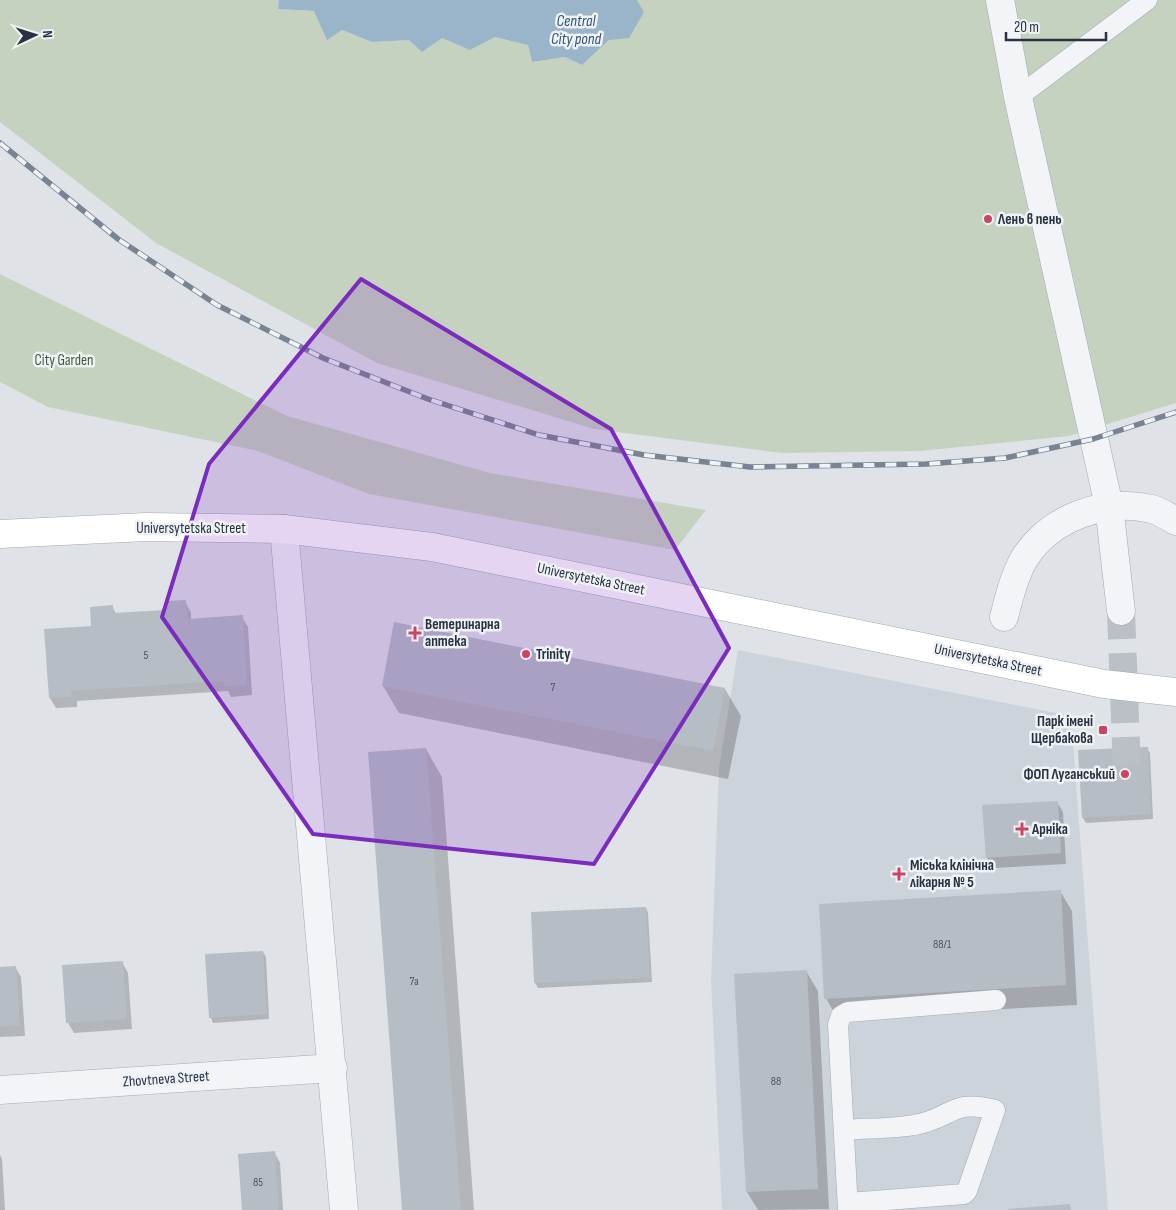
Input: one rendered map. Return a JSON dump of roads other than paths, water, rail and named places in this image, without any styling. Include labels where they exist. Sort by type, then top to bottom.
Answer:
[{"type":"main road","name":"Universytetska Street","points":[[0,534],[146,528],[284,529],[432,547],[1104,684],[1176,692]]},
{"type":"street","points":[[1000,0],[1018,97],[1109,506],[1121,611]]},
{"type":"street","points":[[1004,617],[1025,558],[1049,531],[1080,512],[1109,506],[1152,509],[1176,521]]},
{"type":"street","points":[[284,529],[333,1068],[344,1210]]},
{"type":"street","name":"Zhovtneva Street","points":[[0,1090],[333,1068]]},
{"type":"lane","points":[[1018,97],[1147,0]]},
{"type":"lane","points":[[844,1130],[914,1125],[932,1121],[967,1105],[995,1110],[964,1194],[848,1207],[838,1025],[840,1016],[848,1012],[996,1000]]},
{"type":"water","name":"Central City pond","points":[[279,0],[637,0],[644,12],[629,38],[609,40],[582,65],[565,57],[532,62],[528,45],[495,37],[470,50],[442,38],[422,52],[409,40],[372,42],[342,30],[327,40],[314,11],[278,9]]},
{"type":"tunnel","points":[[1121,611],[1127,771]]},
{"type":"railway","points":[[0,143],[118,239],[217,305],[323,358],[428,399],[539,435],[644,455],[750,467],[926,464],[1005,458],[1093,439],[1176,412]]},
{"type":"place","name":"Лень в пень","points":[[988,219]]},
{"type":"place","name":"Ветеринарна аптека","points":[[415,633]]},
{"type":"place","name":"Trinity","points":[[526,654]]},
{"type":"place","name":"Парк імені Щербакова","points":[[1103,730]]},
{"type":"place","name":"ФОП Луганський","points":[[1125,774]]},
{"type":"place","name":"Арніка","points":[[1022,829]]},
{"type":"place","name":"Міська клінічна лікарня № 5","points":[[899,874]]},
{"type":"park label","name":"City Garden","points":[[64,360]]}]
